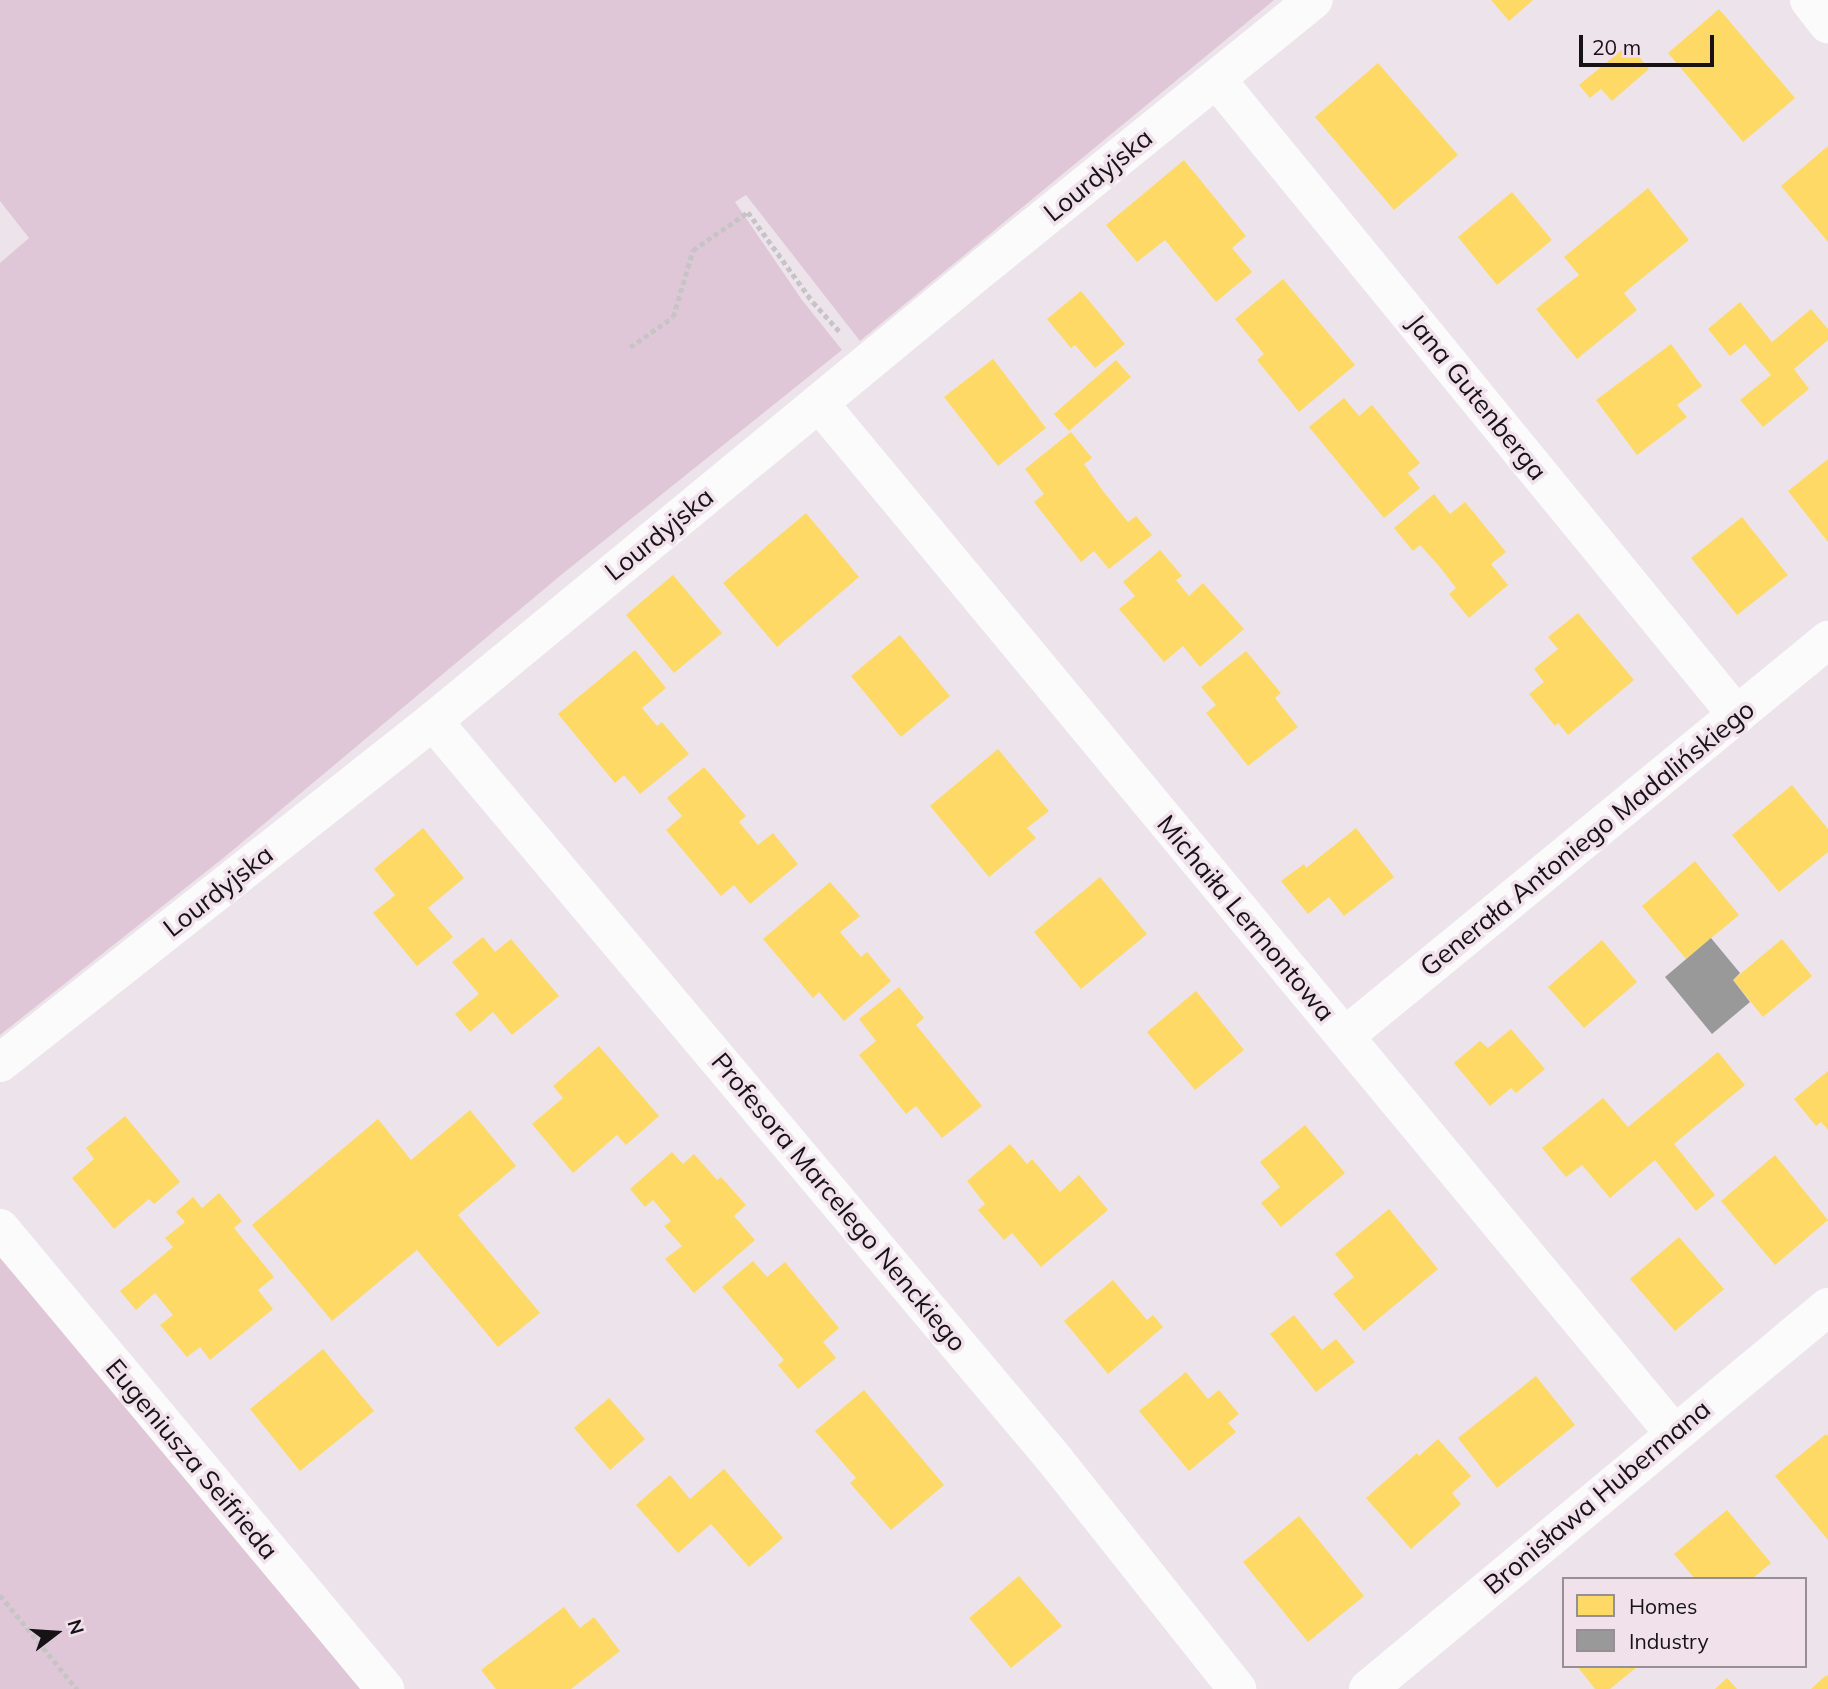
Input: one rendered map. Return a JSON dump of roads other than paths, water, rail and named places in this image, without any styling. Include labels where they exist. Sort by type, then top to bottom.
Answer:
[{"type":"street","name":"Lourdyjska","points":[[0,1063],[433,721],[1314,0]]},
{"type":"street","points":[[1809,0],[1828,24]]},
{"type":"street","name":"Jana Gutenberga","points":[[1217,80],[1737,715]]},
{"type":"street","name":"Michaiła Lermontowa","points":[[819,403],[1674,1433]]},
{"type":"street","name":"Generała Antoniego Madalińskiego","points":[[1345,1036],[1828,640]]},
{"type":"street","name":"Profesora Marcelego Nenckiego","points":[[433,721],[1055,1460],[1237,1689]]},
{"type":"street","name":"Eugeniusza Seifrieda","points":[[0,1228],[385,1689]]},
{"type":"street","name":"Bronisława Hubermana","points":[[1368,1689],[1828,1307]]}]
